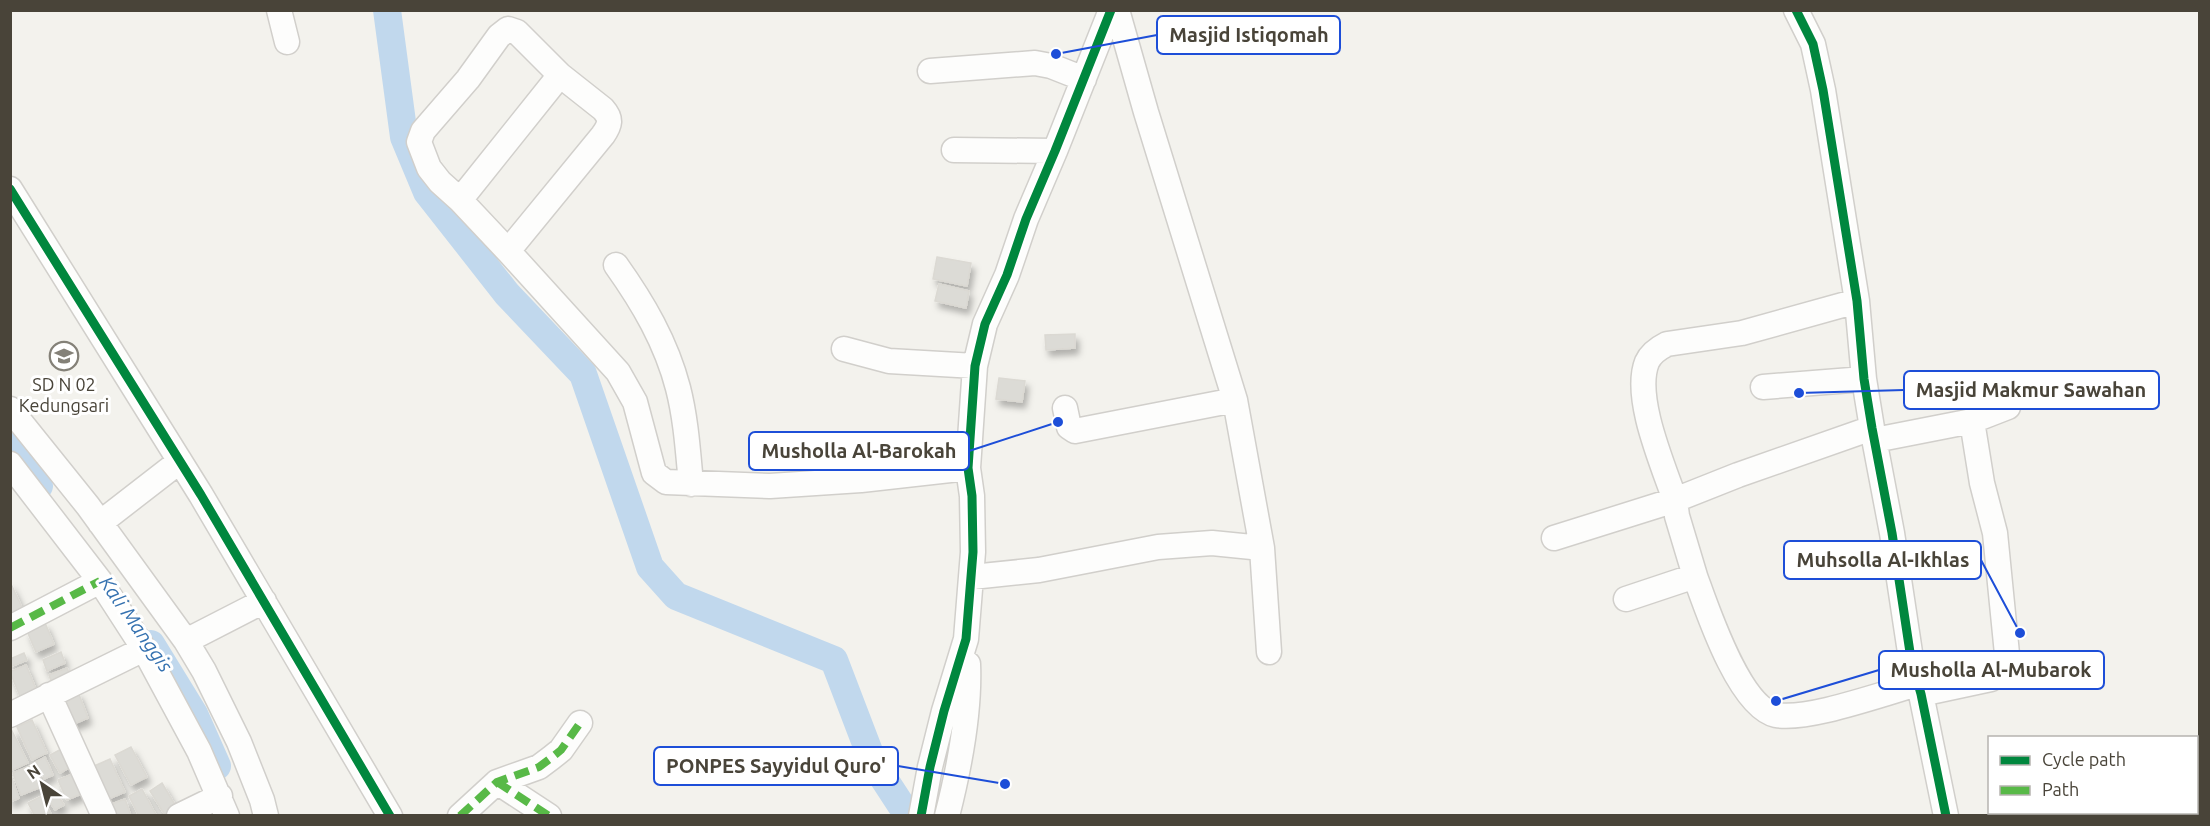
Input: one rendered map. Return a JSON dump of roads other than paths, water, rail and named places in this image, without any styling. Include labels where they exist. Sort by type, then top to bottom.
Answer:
[{"type":"street","points":[[279,10],[288,42]]},
{"type":"street","points":[[947,816],[954,789],[966,710],[968,679],[966,639],[972,577],[972,496],[968,468],[975,366],[985,324],[1007,275],[1026,219],[1112,10]]},
{"type":"street","points":[[1117,10],[1235,400],[1262,548],[1269,652]]},
{"type":"street","points":[[1796,10],[1813,44],[1823,90],[1857,301],[1864,379],[1911,659],[1920,689],[1946,816]]},
{"type":"street","points":[[508,251],[603,135],[610,122],[609,116],[603,109],[560,75],[517,32],[508,29],[423,131],[419,142],[429,168],[440,182],[508,251],[618,372],[635,402],[654,473],[666,482],[770,486],[861,480],[968,468]]},
{"type":"street","points":[[930,71],[1035,63],[1051,66],[1084,79]]},
{"type":"street","points":[[460,200],[560,75]]},
{"type":"street","points":[[954,150],[1055,151]]},
{"type":"street","points":[[11,193],[180,461],[390,816]]},
{"type":"street","points":[[616,265],[637,294],[668,354],[679,389],[685,421],[691,484]]},
{"type":"street","points":[[1857,301],[1742,333],[1667,344],[1650,356],[1646,364],[1645,411],[1675,500],[1677,516],[1695,576],[1722,649],[1760,706],[1774,714],[1798,717],[1920,689],[1991,679],[2000,672],[2007,654],[1995,533],[1982,483],[1972,421]]},
{"type":"street","points":[[844,349],[889,361],[975,366]]},
{"type":"street","points":[[1763,387],[1864,379]]},
{"type":"street","points":[[1065,408],[1069,427],[1075,431],[1235,400]]},
{"type":"street","points":[[1554,538],[1675,500],[1738,475],[1873,434],[1972,421],[2008,407]]},
{"type":"street","points":[[10,409],[100,523],[186,641],[204,671],[239,742],[266,816]]},
{"type":"street","points":[[100,523],[180,461]]},
{"type":"street","points":[[10,464],[100,581],[144,649],[199,751],[223,806],[179,816]]},
{"type":"street","points":[[972,577],[1039,570],[1158,548],[1212,543],[1262,548]]},
{"type":"street","points":[[1626,599],[1695,576]]},
{"type":"street","points":[[10,628],[100,581]]},
{"type":"street","points":[[186,641],[264,601]]},
{"type":"street","points":[[921,816],[944,711],[966,639]]},
{"type":"street","points":[[10,715],[144,649]]},
{"type":"street","points":[[49,695],[104,816]]},
{"type":"street","points":[[460,816],[497,782],[538,767],[551,758],[561,750],[579,723]]},
{"type":"street","points":[[497,782],[549,816]]},
{"type":"waterway","points":[[387,10],[404,137],[427,192],[507,294],[583,374],[650,567],[676,596],[834,660],[873,762],[901,805],[921,816]]},
{"type":"waterway","name":"Kali Manggis","points":[[10,445],[39,486]]},
{"type":"waterway","name":"Kali Manggis","points":[[151,644],[194,714],[217,766]]},
{"type":"place","name":"Masjid Istiqomah","points":[[1056,54]]},
{"type":"place","name":"SD N 02 Kedungsari","points":[[64,356]]},
{"type":"place","name":"Masjid Makmur Sawahan","points":[[1799,393]]},
{"type":"place","name":"Musholla Al-Barokah","points":[[1058,422]]},
{"type":"place","name":"Muhsolla Al-Ikhlas","points":[[2020,633]]},
{"type":"place","name":"Musholla Al-Mubarok","points":[[1776,701]]},
{"type":"place","name":"PONPES Sayyidul Quro'","points":[[1005,784]]}]
